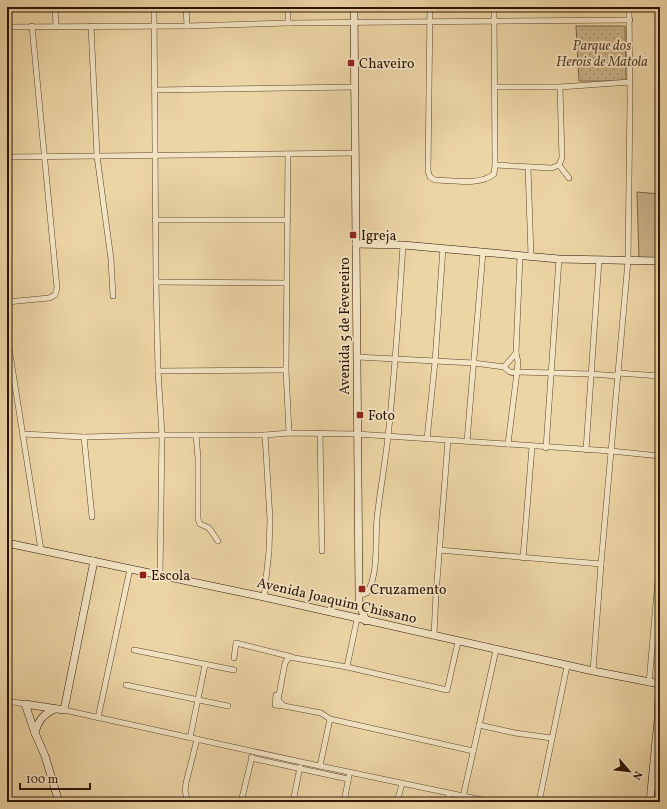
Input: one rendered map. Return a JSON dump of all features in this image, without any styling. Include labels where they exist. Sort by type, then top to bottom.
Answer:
[{"type":"street","points":[[56,7],[56,26]]},
{"type":"street","points":[[154,7],[156,282],[158,372],[162,435],[160,575]]},
{"type":"street","points":[[186,7],[187,26]]},
{"type":"street","points":[[288,7],[288,23]]},
{"type":"street","name":"Avenida 5 de Fevereiro","points":[[354,7],[359,597]]},
{"type":"street","points":[[430,7],[428,171],[430,177],[435,180],[481,181],[494,174],[495,165],[494,7]]},
{"type":"street","points":[[594,671],[601,564],[628,261],[630,7]]},
{"type":"street","points":[[7,27],[630,20]]},
{"type":"street","points":[[7,302],[49,298],[55,295],[57,288],[32,26]]},
{"type":"street","points":[[90,26],[97,156],[111,259],[113,296]]},
{"type":"street","points":[[495,87],[560,87],[630,82]]},
{"type":"street","points":[[155,90],[355,87]]},
{"type":"street","points":[[495,165],[552,168],[558,165],[562,158],[560,87]]},
{"type":"street","points":[[7,157],[155,154],[356,153]]},
{"type":"street","points":[[288,154],[286,370],[288,433]]},
{"type":"street","points":[[558,165],[569,178]]},
{"type":"street","points":[[528,167],[531,256]]},
{"type":"street","points":[[155,220],[288,220]]},
{"type":"street","points":[[356,244],[404,245],[560,259],[660,261]]},
{"type":"street","points":[[359,597],[368,593],[372,582],[377,518],[388,437],[396,358],[404,245]]},
{"type":"street","points":[[427,439],[435,362],[443,248]]},
{"type":"street","points":[[467,441],[482,252]]},
{"type":"street","points":[[508,444],[518,372],[516,352],[520,256]]},
{"type":"street","points":[[546,448],[560,259]]},
{"type":"street","points":[[586,450],[599,260]]},
{"type":"street","points":[[156,282],[287,283]]},
{"type":"street","points":[[7,335],[41,550]]},
{"type":"street","points":[[504,366],[516,352]]},
{"type":"street","points":[[357,357],[396,358],[504,366],[510,372],[514,373],[552,372],[660,376]]},
{"type":"street","points":[[158,372],[286,370]]},
{"type":"street","points":[[23,434],[84,436],[266,435],[288,433],[357,434],[660,456]]},
{"type":"street","points":[[320,434],[322,551]]},
{"type":"street","points":[[196,435],[198,458],[198,519],[200,524],[209,528],[218,541]]},
{"type":"street","points":[[264,597],[269,551],[270,518],[266,435]]},
{"type":"street","points":[[84,436],[92,516]]},
{"type":"street","points":[[434,635],[448,440]]},
{"type":"street","points":[[523,558],[532,447]]},
{"type":"street","name":"Avenida Joaquim Chissano","points":[[7,543],[264,597],[567,666],[660,684]]},
{"type":"street","points":[[439,550],[601,564]]},
{"type":"street","points":[[650,802],[657,753],[655,693],[650,683],[660,557]]},
{"type":"street","points":[[64,710],[94,561]]},
{"type":"street","points":[[98,718],[130,569]]},
{"type":"street","points":[[347,668],[354,618],[359,597]]},
{"type":"street","points":[[359,597],[366,621]]},
{"type":"street","points":[[234,658],[236,643],[295,658],[447,690],[458,642]]},
{"type":"street","points":[[134,650],[234,670]]},
{"type":"street","points":[[463,797],[496,650]]},
{"type":"street","points":[[284,655],[275,705],[321,713],[330,719],[474,750]]},
{"type":"street","points":[[284,706],[278,700],[285,663],[289,658],[295,658]]},
{"type":"street","points":[[190,738],[205,665]]},
{"type":"street","points":[[539,802],[567,666]]},
{"type":"street","points":[[126,684],[228,706]]},
{"type":"street","points":[[656,727],[658,720],[658,694],[660,690]]},
{"type":"street","points":[[7,701],[55,708],[253,752],[492,802]]},
{"type":"street","points":[[25,704],[45,756],[59,802]]},
{"type":"street","points":[[35,733],[41,718],[47,712],[55,708]]},
{"type":"street","points":[[320,766],[330,719]]},
{"type":"street","points":[[479,724],[552,738]]},
{"type":"street","points":[[188,802],[185,791],[186,784],[197,739]]},
{"type":"street","points":[[241,802],[253,752]]},
{"type":"street","points":[[251,758],[348,779]]},
{"type":"street","points":[[293,802],[301,762]]},
{"type":"street","points":[[344,802],[350,772]]},
{"type":"street","points":[[397,802],[402,784]]},
{"type":"street","points":[[448,802],[450,794]]},
{"type":"green space","name":"Parque dos Herois de Matola","points":[[576,26],[625,26],[626,81],[579,81]]},
{"type":"green space","points":[[637,192],[660,194],[660,259],[639,259]]},
{"type":"waterway","points":[[122,802],[129,802]]},
{"type":"place","name":"Chaveiro","points":[[351,63]]},
{"type":"place","name":"Igreja","points":[[353,235]]},
{"type":"place","name":"Foto","points":[[360,415]]},
{"type":"place","name":"Escola","points":[[143,575]]},
{"type":"place","name":"Cruzamento","points":[[362,589]]}]
